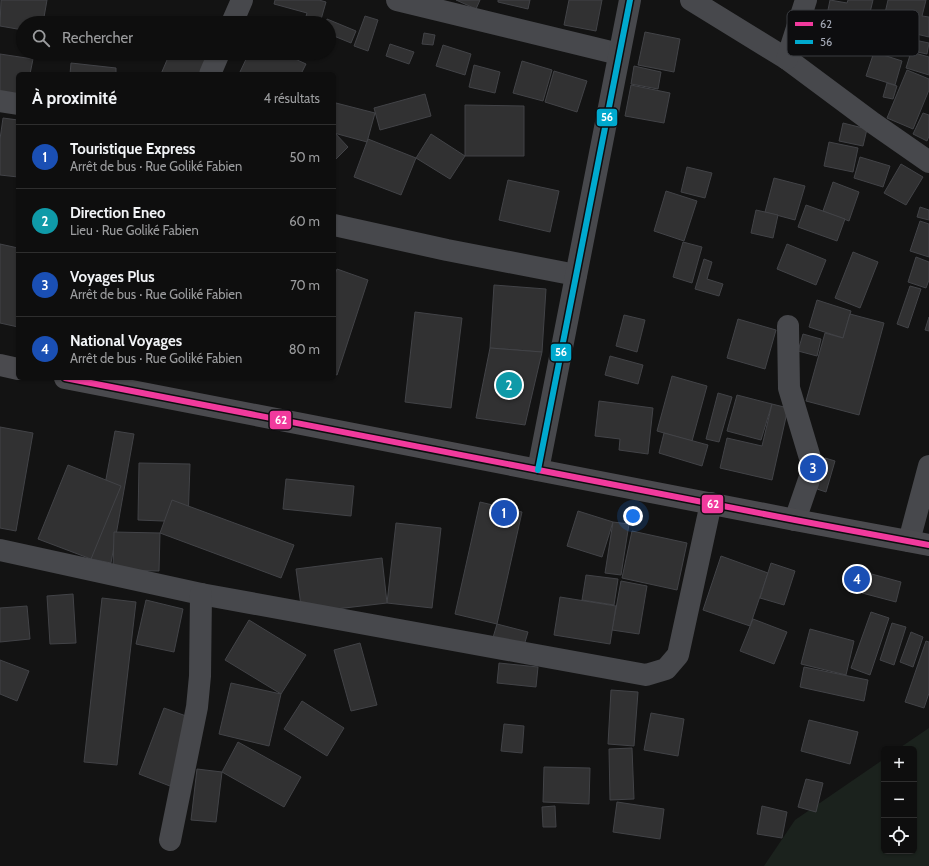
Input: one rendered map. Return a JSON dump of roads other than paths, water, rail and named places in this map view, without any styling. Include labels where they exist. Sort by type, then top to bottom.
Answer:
[{"type":"highway","points":[[0,365],[16,369]]},
{"type":"highway","points":[[78,380],[919,543]]},
{"type":"street","points":[[235,16],[242,0]]},
{"type":"street","points":[[397,0],[619,54]]},
{"type":"street","points":[[538,470],[630,0]]},
{"type":"street","points":[[691,0],[787,59],[873,123],[929,162]]},
{"type":"street","points":[[803,10],[806,0]]},
{"type":"street","points":[[211,72],[216,60]]},
{"type":"street","points":[[0,101],[16,104]]},
{"type":"street","points":[[336,225],[447,250],[576,275]]},
{"type":"street","points":[[788,326],[790,388],[813,468],[795,520]]},
{"type":"street","points":[[919,543],[929,466]]},
{"type":"street","points":[[0,550],[201,594],[646,675],[666,669],[678,655],[711,503]]},
{"type":"street","points":[[170,840],[197,707],[200,676],[201,594]]},
{"type":"place","name":"Direction Eneo","points":[[509,385]]},
{"type":"place","name":"Voyages Plus","points":[[813,468]]},
{"type":"place","name":"Touristique Express","points":[[504,513]]},
{"type":"place","name":"National Voyages","points":[[857,579]]}]
